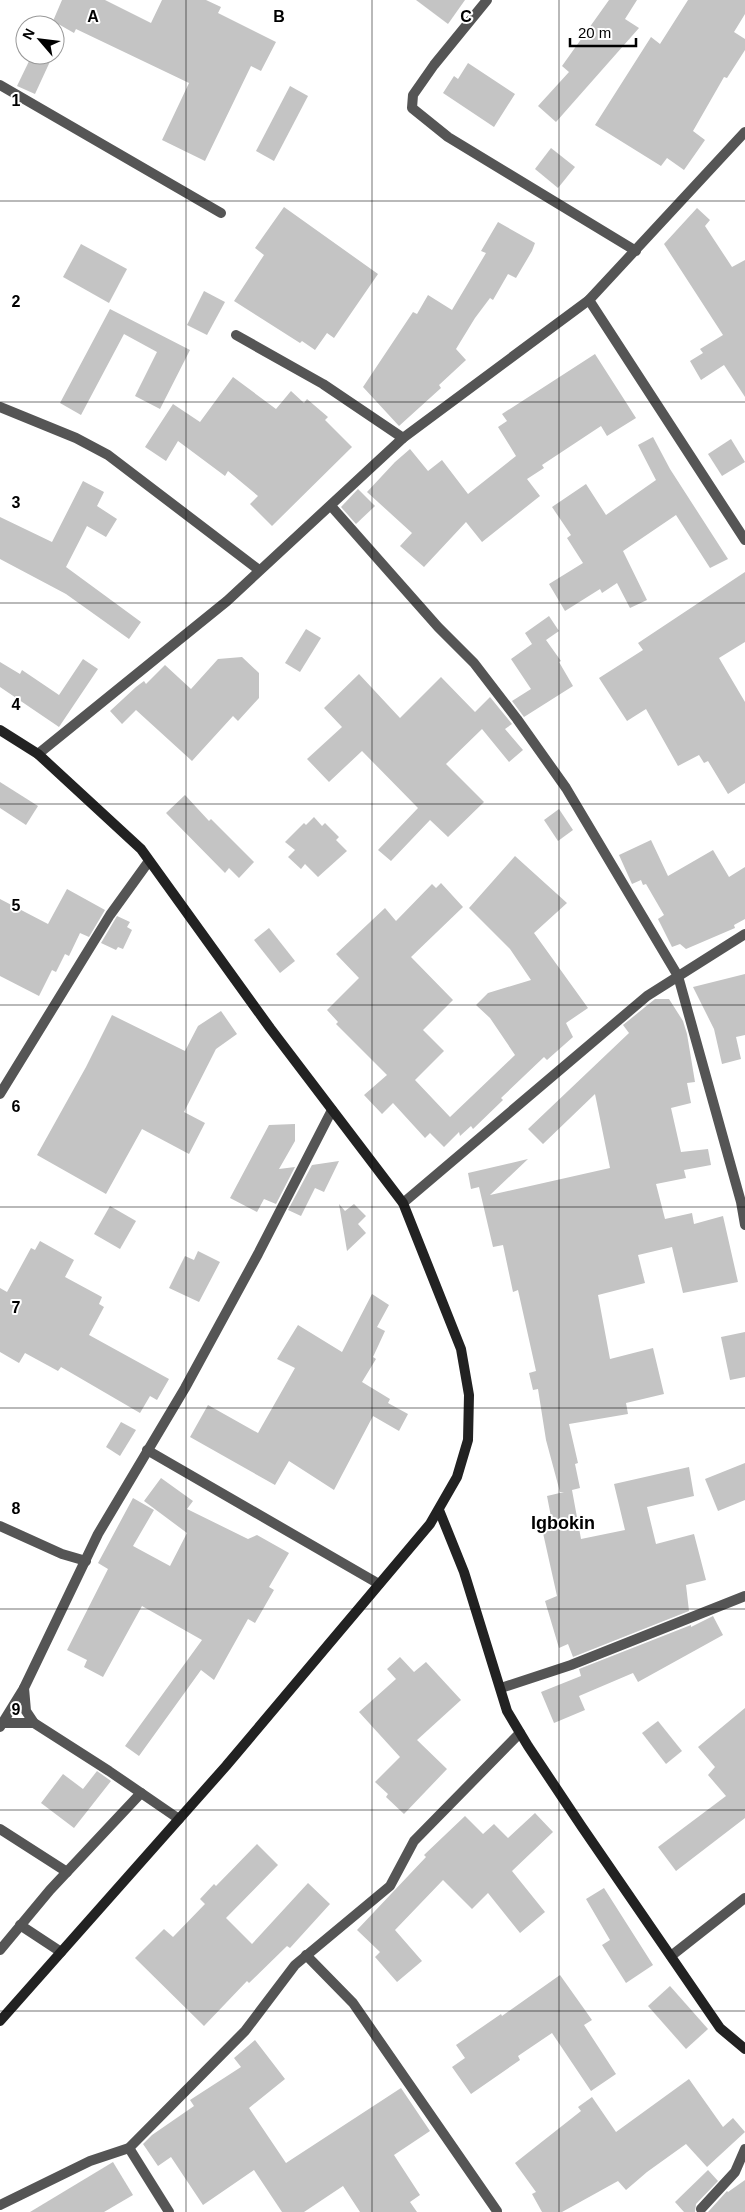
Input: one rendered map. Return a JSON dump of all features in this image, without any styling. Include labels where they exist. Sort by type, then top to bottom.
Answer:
[{"type":"main road","points":[[0,730],[38,754],[141,848],[402,1203],[461,1349],[469,1395],[468,1440],[457,1477],[439,1510],[379,1584],[178,1820],[0,2021]]},
{"type":"main road","points":[[439,1510],[464,1572],[508,1711],[520,1732],[720,2028],[745,2049]]},
{"type":"street","points":[[488,0],[434,65],[413,95],[412,108],[448,137],[636,251]]},
{"type":"street","points":[[0,85],[221,213]]},
{"type":"street","points":[[38,754],[227,601],[403,438],[589,300],[745,132]]},
{"type":"street","points":[[589,300],[745,540]]},
{"type":"street","points":[[236,335],[323,384],[403,438]]},
{"type":"street","points":[[0,408],[76,438],[108,455],[259,570]]},
{"type":"street","points":[[330,506],[438,627],[474,663],[518,718],[566,788],[678,976],[741,1202],[745,1225]]},
{"type":"street","points":[[0,1094],[110,915],[149,861]]},
{"type":"street","points":[[402,1203],[647,996],[745,934]]},
{"type":"street","points":[[1,1725],[24,1688],[98,1534],[185,1388],[258,1254],[332,1110]]},
{"type":"street","points":[[148,1450],[379,1584]]},
{"type":"street","points":[[0,1526],[62,1554],[86,1561]]},
{"type":"street","points":[[501,1688],[571,1665],[745,1596]]},
{"type":"street","points":[[24,1688],[26,1711],[34,1724],[141,1793],[178,1820]]},
{"type":"street","points":[[1,1725],[34,1724]]},
{"type":"street","points":[[0,2205],[90,2161],[129,2148],[245,2031],[278,1985],[306,1955],[390,1886],[414,1841],[520,1732]]},
{"type":"street","points":[[0,1950],[67,1872],[141,1793]]},
{"type":"street","points":[[0,1829],[67,1872]]},
{"type":"street","points":[[671,1956],[745,1898]]},
{"type":"street","points":[[20,1925],[61,1952]]},
{"type":"street","points":[[306,1955],[353,2003],[496,2211]]},
{"type":"street","points":[[129,2148],[169,2212]]},
{"type":"street","points":[[701,2209],[735,2172],[745,2149]]},
{"type":"building","points":[[62,0],[105,0],[151,23],[162,0],[206,0],[221,7],[218,13],[276,42],[261,71],[251,66],[205,161],[162,140],[189,83],[76,29],[74,33],[65,28],[65,15],[56,15]]},
{"type":"building","points":[[416,0],[465,0],[448,24]]},
{"type":"building","points":[[609,0],[637,0],[625,19],[639,28],[556,122],[538,106],[569,72],[562,66]]},
{"type":"building","points":[[688,0],[745,0],[745,14],[734,32],[745,39],[745,50],[727,78],[724,77],[693,131],[705,140],[684,170],[667,158],[661,166],[595,125],[651,37],[660,44]]},
{"type":"building","points":[[468,63],[515,94],[494,127],[443,93],[454,76],[458,79]]},
{"type":"building","points":[[27,65],[48,65],[35,94],[17,86]]},
{"type":"building","points":[[290,86],[308,96],[274,161],[256,151]]},
{"type":"building","points":[[551,148],[575,167],[558,188],[535,169]]},
{"type":"building","points":[[284,207],[378,274],[334,338],[327,333],[315,350],[302,341],[300,343],[234,301],[264,255],[255,248]]},
{"type":"building","points":[[697,208],[710,220],[705,226],[732,267],[745,260],[745,397],[724,365],[701,380],[690,361],[703,353],[700,349],[723,335],[664,244]]},
{"type":"building","points":[[498,222],[535,243],[532,251],[516,278],[508,274],[493,300],[490,298],[456,349],[466,360],[439,385],[441,388],[399,426],[363,387],[413,312],[417,314],[428,295],[452,310],[486,253],[481,251]]},
{"type":"building","points":[[81,244],[127,269],[109,303],[63,277]]},
{"type":"building","points":[[204,291],[225,302],[207,335],[187,325]]},
{"type":"building","points":[[110,309],[190,350],[160,409],[135,396],[157,352],[124,334],[81,415],[60,403]]},
{"type":"building","points":[[595,354],[636,418],[607,436],[601,426],[542,465],[544,468],[527,479],[540,496],[482,542],[466,522],[424,567],[400,546],[412,533],[367,492],[395,462],[410,449],[428,471],[442,460],[468,494],[516,456],[498,427],[507,421],[502,414]]},
{"type":"building","points":[[233,377],[276,409],[291,391],[304,403],[307,399],[328,417],[325,420],[352,447],[272,526],[250,504],[258,496],[228,471],[225,476],[178,441],[166,461],[145,447],[173,404],[200,422]]},
{"type":"building","points":[[653,437],[670,469],[728,559],[710,568],[676,515],[623,551],[647,600],[630,608],[617,583],[602,593],[600,589],[565,611],[549,584],[583,563],[567,538],[571,535],[552,507],[586,484],[606,515],[656,480],[638,445]]},
{"type":"building","points":[[731,439],[745,462],[722,476],[708,454]]},
{"type":"building","points":[[83,481],[104,492],[97,506],[117,519],[106,537],[87,526],[66,567],[141,622],[129,639],[66,594],[0,559],[0,517],[52,542]]},
{"type":"building","points":[[358,489],[375,506],[356,524],[341,507]]},
{"type":"building","points":[[745,572],[745,642],[719,658],[745,702],[745,783],[728,794],[708,761],[704,763],[699,755],[678,766],[646,709],[627,721],[599,678],[643,650],[638,643]]},
{"type":"building","points":[[549,616],[559,631],[546,640],[561,661],[559,662],[573,686],[524,717],[512,701],[531,689],[511,659],[532,644],[525,633]]},
{"type":"building","points":[[306,629],[321,638],[300,672],[285,663]]},
{"type":"building","points":[[242,657],[259,673],[259,698],[238,721],[233,716],[192,761],[136,710],[122,724],[110,711],[144,681],[146,684],[165,665],[191,689],[218,659]]},
{"type":"building","points":[[83,659],[98,669],[59,727],[0,687],[0,662],[20,674],[22,670],[59,695]]},
{"type":"building","points":[[359,674],[400,718],[441,677],[475,712],[490,697],[512,724],[505,729],[523,750],[509,762],[482,729],[446,764],[484,802],[448,837],[430,820],[391,861],[378,850],[418,808],[362,751],[329,782],[307,759],[342,727],[324,708]]},
{"type":"building","points":[[0,782],[38,806],[26,825],[0,808]]},
{"type":"building","points":[[185,795],[209,821],[211,819],[254,862],[239,878],[229,868],[225,873],[166,813]]},
{"type":"building","points":[[559,809],[573,830],[558,841],[544,820]]},
{"type":"building","points":[[314,817],[322,826],[325,823],[339,837],[336,840],[347,851],[318,877],[305,864],[301,869],[288,857],[295,850],[285,842],[304,823],[306,825]]},
{"type":"building","points":[[651,840],[668,876],[713,850],[729,877],[745,867],[745,919],[734,925],[735,928],[686,949],[680,944],[672,947],[658,919],[664,915],[646,884],[643,885],[641,880],[632,884],[619,855]]},
{"type":"building","points":[[515,856],[567,903],[534,933],[588,1008],[566,1023],[573,1037],[547,1060],[544,1057],[501,1098],[503,1100],[473,1129],[471,1126],[460,1136],[459,1132],[444,1147],[430,1133],[425,1138],[393,1103],[382,1114],[364,1095],[387,1075],[336,1024],[338,1022],[327,1010],[359,978],[336,954],[385,908],[396,921],[432,884],[436,888],[441,883],[463,907],[411,957],[453,1000],[423,1030],[444,1051],[415,1080],[450,1117],[515,1055],[490,1018],[476,1005],[488,993],[531,980],[510,949],[469,908]]},
{"type":"building","points":[[67,889],[105,910],[89,937],[80,933],[69,956],[65,954],[56,972],[52,970],[39,996],[0,976],[0,899],[48,924]]},
{"type":"building","points":[[117,916],[130,922],[127,927],[132,930],[123,949],[118,947],[116,950],[101,943]]},
{"type":"building","points":[[269,928],[295,961],[280,973],[254,940]]},
{"type":"building","points":[[745,974],[745,1035],[736,1037],[741,1059],[722,1064],[714,1029],[693,987]]},
{"type":"building","points":[[655,999],[669,999],[683,1021],[687,1034],[695,1082],[687,1083],[691,1103],[671,1108],[681,1152],[708,1149],[711,1165],[684,1170],[686,1178],[656,1184],[665,1219],[692,1213],[694,1224],[723,1216],[738,1282],[683,1293],[672,1247],[638,1255],[645,1283],[598,1295],[610,1359],[653,1348],[664,1394],[626,1403],[628,1414],[569,1424],[578,1463],[575,1464],[580,1488],[572,1490],[581,1539],[625,1530],[614,1484],[689,1467],[694,1496],[647,1507],[656,1544],[694,1534],[706,1580],[686,1585],[689,1611],[573,1657],[568,1644],[559,1648],[545,1601],[557,1596],[541,1524],[552,1522],[547,1496],[564,1492],[560,1492],[546,1440],[538,1389],[533,1390],[529,1373],[536,1371],[518,1290],[513,1292],[503,1245],[493,1247],[479,1187],[471,1189],[468,1173],[528,1159],[490,1195],[610,1168],[595,1094],[543,1144],[528,1129],[629,1033],[623,1025]]},
{"type":"building","points":[[221,1011],[237,1034],[216,1049],[184,1112],[205,1123],[189,1154],[142,1129],[106,1194],[37,1155],[86,1067],[112,1015],[185,1051],[198,1026]]},
{"type":"building","points":[[295,1124],[295,1141],[279,1169],[295,1167],[276,1204],[264,1199],[257,1212],[230,1198],[269,1125]]},
{"type":"building","points":[[339,1161],[324,1192],[315,1188],[301,1216],[288,1210],[312,1165]]},
{"type":"building","points":[[339,1204],[345,1211],[354,1204],[366,1216],[358,1224],[366,1233],[347,1251]]},
{"type":"building","points":[[110,1206],[136,1221],[120,1249],[94,1234]]},
{"type":"building","points":[[40,1241],[74,1260],[65,1277],[102,1297],[99,1304],[104,1307],[89,1335],[169,1379],[157,1400],[150,1396],[140,1413],[61,1367],[58,1371],[25,1353],[19,1363],[0,1352],[0,1288],[7,1292],[31,1248],[35,1250]]},
{"type":"building","points":[[198,1251],[220,1262],[199,1302],[169,1288],[185,1256],[194,1260]]},
{"type":"building","points":[[372,1294],[389,1305],[377,1327],[385,1331],[373,1357],[376,1359],[362,1382],[390,1399],[388,1403],[408,1414],[399,1431],[373,1416],[334,1490],[289,1461],[275,1485],[190,1437],[208,1405],[258,1433],[295,1368],[277,1359],[298,1325],[342,1352]]},
{"type":"building","points":[[745,1332],[745,1377],[730,1380],[721,1337]]},
{"type":"building","points":[[121,1422],[136,1430],[120,1456],[106,1447]]},
{"type":"building","points":[[745,1463],[745,1500],[718,1511],[705,1479]]},
{"type":"building","points":[[161,1478],[193,1501],[187,1509],[248,1539],[257,1535],[289,1553],[269,1587],[274,1590],[255,1623],[248,1619],[214,1680],[201,1670],[139,1756],[125,1746],[202,1640],[142,1606],[103,1677],[84,1667],[87,1660],[67,1650],[108,1569],[98,1563],[133,1498],[154,1510],[133,1546],[170,1566],[187,1533],[144,1501]]},
{"type":"building","points":[[713,1616],[723,1635],[638,1682],[633,1673],[579,1696],[585,1710],[554,1723],[541,1692],[581,1676],[579,1669],[691,1625],[691,1627]]},
{"type":"building","points":[[400,1657],[414,1672],[426,1662],[461,1700],[417,1740],[447,1769],[404,1814],[386,1797],[388,1794],[375,1782],[400,1757],[359,1712],[396,1679],[387,1669]]},
{"type":"building","points":[[745,1708],[745,1818],[676,1871],[658,1847],[726,1796],[708,1775],[715,1767],[698,1747]]},
{"type":"building","points":[[658,1721],[682,1751],[666,1764],[642,1733]]},
{"type":"building","points":[[97,1771],[111,1781],[74,1828],[41,1803],[63,1774],[83,1789]]},
{"type":"building","points":[[535,1813],[553,1832],[512,1871],[545,1912],[520,1933],[488,1893],[472,1909],[443,1880],[395,1930],[422,1961],[397,1982],[375,1957],[380,1952],[357,1930],[426,1857],[424,1855],[465,1816],[483,1834],[494,1824],[508,1838]]},
{"type":"building","points":[[257,1844],[278,1865],[226,1918],[252,1944],[308,1883],[330,1904],[290,1948],[287,1946],[249,1983],[247,1981],[204,2026],[135,1958],[164,1929],[173,1937],[205,1904],[200,1899],[214,1884],[216,1886]]},
{"type":"building","points":[[604,1888],[653,1965],[626,1983],[602,1945],[610,1940],[586,1899]]},
{"type":"building","points":[[560,1975],[592,2020],[584,2025],[616,2074],[591,2091],[552,2033],[518,2056],[520,2060],[471,2094],[452,2067],[465,2058],[456,2045],[501,2014],[502,2016]]},
{"type":"building","points":[[670,1986],[708,2029],[686,2049],[648,2006]]},
{"type":"building","points":[[255,2040],[285,2079],[249,2108],[286,2163],[401,2088],[430,2131],[394,2155],[420,2195],[410,2202],[417,2212],[360,2212],[343,2186],[304,2212],[282,2212],[254,2170],[203,2205],[171,2157],[158,2166],[143,2144],[152,2135],[194,2106],[190,2100],[241,2067],[234,2058]]},
{"type":"building","points":[[689,2079],[723,2127],[733,2118],[745,2132],[707,2167],[686,2144],[647,2172],[626,2190],[618,2181],[562,2212],[542,2212],[532,2194],[536,2192],[515,2163],[581,2111],[578,2107],[592,2097],[616,2132]]},
{"type":"building","points":[[113,2162],[133,2195],[104,2212],[30,2212]]},
{"type":"building","points":[[708,2170],[718,2181],[696,2204],[695,2212],[684,2212],[675,2202]]},
{"type":"building","points":[[745,2180],[745,2212],[708,2212],[727,2191]]},
{"type":"district","name":"Igbokin","points":[[563,1523]]}]
